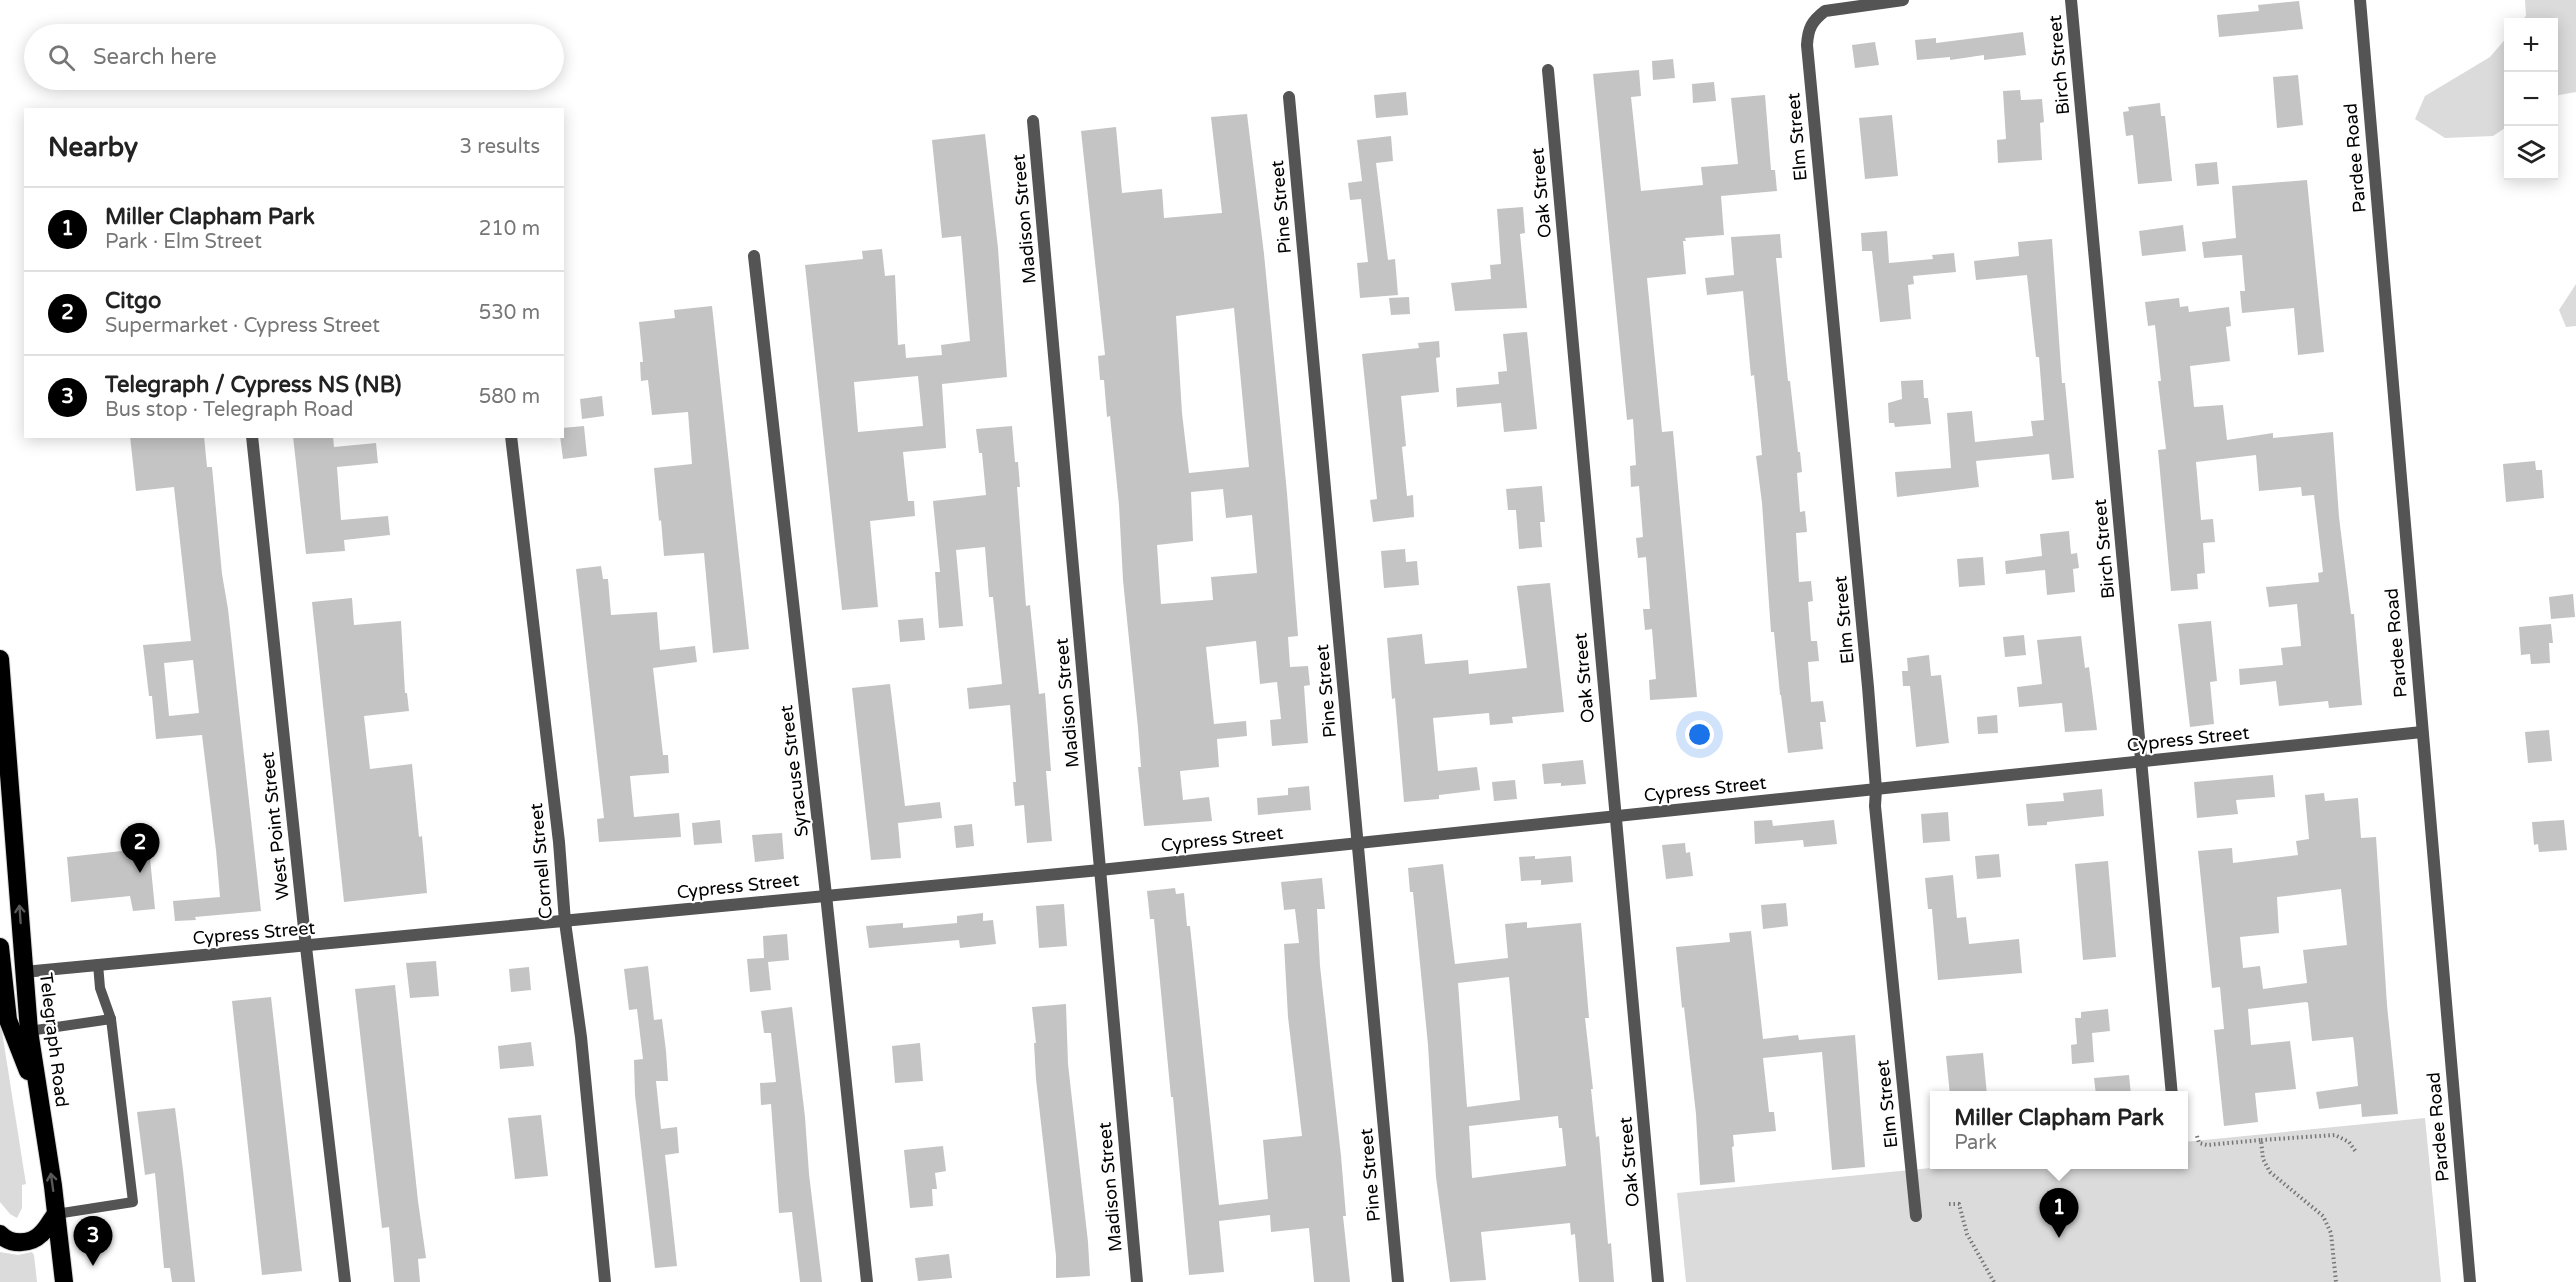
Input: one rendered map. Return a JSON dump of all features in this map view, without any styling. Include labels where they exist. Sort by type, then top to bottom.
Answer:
[{"type":"highway","name":"Telegraph Road","points":[[0,659],[30,1032],[64,1282]]},
{"type":"highway","points":[[0,947],[8,1020],[39,1098]]},
{"type":"highway","points":[[0,1234],[12,1242],[28,1242],[40,1235],[56,1214]]},
{"type":"street","name":"Elm Street","points":[[1904,0],[1826,11],[1809,27],[1807,45],[1876,789],[1875,806],[1916,1216]]},
{"type":"street","name":"Birch Street","points":[[2071,0],[2172,1091]]},
{"type":"street","name":"Pardee Road","points":[[2360,0],[2470,1282]]},
{"type":"street","name":"Oak Street","points":[[1548,70],[1658,1282]]},
{"type":"street","name":"Pine Street","points":[[1289,97],[1398,1282]]},
{"type":"street","name":"Madison Street","points":[[1033,121],[1137,1282]]},
{"type":"street","name":"Syracuse Street","points":[[754,256],[867,1282]]},
{"type":"street","name":"West Point Street","points":[[252,438],[306,947],[345,1282]]},
{"type":"street","name":"Cornell Street","points":[[511,438],[559,842],[565,922],[581,1037],[605,1282]]},
{"type":"street","name":"Cypress Street","points":[[24,972],[1100,870],[2422,732]]},
{"type":"lane","points":[[56,1214],[134,1202],[111,1019],[100,988],[98,964]]},
{"type":"lane","points":[[30,1032],[111,1019]]},
{"type":"path","points":[[2197,1136],[2199,1143],[2206,1145],[2335,1135],[2349,1142],[2356,1152]]},
{"type":"path","points":[[2261,1140],[2263,1159],[2270,1172],[2323,1216],[2331,1233],[2337,1282]]},
{"type":"path","points":[[1949,1204],[1959,1204],[1967,1234],[1994,1282]]},
{"type":"shaded area","points":[[2525,0],[2576,0],[2576,92],[2558,95],[2558,18],[2524,18],[2526,16]]},
{"type":"shaded area","points":[[2504,41],[2504,129],[2493,136],[2445,138],[2415,119],[2425,96],[2490,57]]},
{"type":"shaded area","points":[[2576,284],[2576,326],[2566,327],[2559,310]]},
{"type":"shaded area","points":[[0,1019],[26,1184],[22,1185],[22,1208],[17,1218],[10,1214],[0,1202]]},
{"type":"shaded area","points":[[2425,1118],[2441,1282],[1686,1282],[1677,1193],[1930,1168],[2188,1169],[2188,1142]]},
{"type":"shaded area","points":[[0,1252],[18,1255],[32,1252],[37,1282],[0,1282]]},
{"type":"building","points":[[2299,1],[2303,29],[2219,37],[2217,15],[2259,11],[2258,5]]},
{"type":"building","points":[[2023,32],[2026,55],[1984,60],[1984,55],[1950,60],[1950,57],[1917,60],[1915,40],[1936,38],[1936,43]]},
{"type":"building","points":[[1875,42],[1879,65],[1855,68],[1852,45]]},
{"type":"building","points":[[1673,59],[1675,78],[1653,80],[1652,61]]},
{"type":"building","points":[[1639,70],[1641,96],[1631,97],[1641,191],[1703,185],[1701,167],[1738,164],[1731,98],[1765,95],[1771,170],[1775,170],[1777,191],[1721,196],[1724,235],[1685,238],[1686,241],[1683,241],[1686,274],[1647,278],[1662,432],[1673,431],[1697,697],[1650,700],[1649,680],[1656,679],[1652,629],[1645,630],[1643,609],[1650,609],[1646,557],[1638,558],[1636,538],[1643,537],[1639,486],[1631,487],[1630,466],[1636,465],[1633,419],[1627,420],[1593,74]]},
{"type":"building","points":[[2298,75],[2303,125],[2277,128],[2273,77]]},
{"type":"building","points":[[1714,82],[1716,101],[1693,103],[1692,84]]},
{"type":"building","points":[[2020,90],[2021,100],[2042,99],[2044,122],[2040,123],[2042,160],[1998,163],[1997,140],[2006,139],[2003,91]]},
{"type":"building","points":[[1406,92],[1408,115],[1376,118],[1374,95]]},
{"type":"building","points":[[2160,103],[2161,116],[2165,116],[2172,181],[2138,184],[2133,135],[2126,136],[2123,112],[2129,111],[2128,107]]},
{"type":"building","points":[[1247,114],[1264,254],[1287,493],[1298,636],[1288,637],[1290,667],[1308,666],[1310,685],[1304,686],[1308,743],[1272,746],[1270,720],[1281,719],[1277,682],[1260,684],[1256,641],[1206,647],[1214,724],[1246,721],[1247,736],[1217,739],[1219,767],[1180,771],[1183,800],[1209,797],[1212,821],[1144,826],[1138,767],[1141,767],[1138,728],[1123,580],[1119,505],[1110,416],[1107,417],[1104,380],[1100,380],[1098,356],[1105,355],[1081,131],[1116,127],[1122,193],[1162,189],[1164,218],[1222,213],[1211,117]],"holes":[[[1234,308],[1249,467],[1189,473],[1182,413],[1176,316]],[[1223,489],[1226,518],[1252,515],[1257,573],[1211,577],[1213,600],[1161,604],[1157,545],[1193,541],[1191,492]]]},
{"type":"building","points":[[1892,115],[1898,176],[1865,179],[1859,118]]},
{"type":"building","points":[[985,134],[998,248],[1007,377],[942,384],[946,448],[903,452],[908,501],[914,501],[915,516],[870,521],[878,607],[842,610],[805,265],[863,259],[862,251],[882,249],[885,276],[895,275],[898,345],[905,344],[906,358],[942,355],[941,345],[970,341],[961,236],[942,238],[932,140]],"holes":[[[918,376],[923,426],[858,432],[854,382]]]},
{"type":"building","points":[[1391,136],[1393,161],[1376,163],[1388,260],[1395,259],[1398,295],[1360,298],[1357,263],[1368,262],[1361,199],[1350,200],[1348,183],[1362,181],[1357,140]]},
{"type":"building","points":[[2217,162],[2219,184],[2197,186],[2195,164]]},
{"type":"building","points":[[2307,180],[2324,352],[2298,355],[2294,308],[2242,313],[2240,291],[2245,291],[2242,255],[2204,258],[2202,242],[2236,238],[2232,186]]},
{"type":"building","points":[[1523,207],[1525,233],[1520,234],[1527,308],[1455,311],[1451,283],[1491,279],[1490,265],[1501,264],[1497,209]]},
{"type":"building","points":[[2183,225],[2186,251],[2142,256],[2139,231]]},
{"type":"building","points":[[1887,231],[1889,263],[1933,259],[1932,255],[1954,253],[1956,272],[1913,276],[1914,284],[1908,285],[1911,319],[1880,322],[1872,251],[1862,251],[1861,233]]},
{"type":"building","points":[[1780,234],[1782,258],[1776,258],[1788,381],[1790,381],[1802,472],[1797,473],[1800,512],[1805,511],[1807,532],[1796,533],[1799,582],[1811,581],[1813,601],[1808,602],[1811,641],[1817,641],[1819,661],[1808,662],[1811,702],[1823,701],[1826,722],[1820,722],[1823,749],[1788,753],[1774,632],[1771,632],[1762,503],[1756,456],[1762,455],[1754,375],[1751,376],[1743,291],[1707,295],[1705,278],[1734,275],[1731,237]]},
{"type":"building","points":[[2052,239],[2062,383],[2065,383],[2074,478],[2052,480],[2049,454],[1976,461],[1979,487],[1897,497],[1895,472],[1951,468],[1947,413],[1972,411],[1975,442],[2033,436],[2031,421],[2044,420],[2039,357],[2036,357],[2027,275],[1976,280],[1974,261],[2019,256],[2018,242]]},
{"type":"building","points":[[1409,297],[1410,314],[1391,315],[1389,298]]},
{"type":"building","points":[[2179,298],[2180,307],[2188,306],[2189,312],[2229,307],[2231,326],[2226,327],[2230,361],[2190,366],[2194,407],[2223,405],[2227,440],[2273,433],[2273,438],[2333,432],[2339,517],[2351,614],[2354,614],[2362,705],[2329,708],[2328,701],[2279,706],[2276,681],[2240,685],[2239,669],[2283,665],[2281,648],[2301,646],[2297,604],[2269,607],[2266,587],[2319,582],[2318,573],[2323,572],[2314,495],[2302,496],[2301,487],[2259,491],[2256,455],[2196,462],[2201,520],[2213,519],[2215,542],[2203,543],[2205,573],[2197,574],[2198,589],[2171,591],[2158,450],[2166,449],[2158,381],[2161,381],[2155,325],[2148,326],[2145,302]]},
{"type":"building","points":[[712,306],[749,649],[713,653],[704,553],[664,556],[661,520],[659,521],[654,468],[692,464],[688,412],[652,415],[648,380],[641,381],[640,362],[643,362],[639,322],[675,318],[674,310]]},
{"type":"building","points":[[1527,332],[1537,429],[1504,432],[1501,403],[1457,407],[1456,388],[1499,384],[1498,372],[1507,371],[1503,334]]},
{"type":"building","points":[[1439,341],[1440,357],[1436,358],[1439,392],[1401,396],[1406,446],[1402,447],[1407,496],[1413,495],[1414,517],[1373,522],[1370,500],[1377,499],[1362,354],[1419,348],[1418,343]]},
{"type":"building","points":[[1923,380],[1924,398],[1928,398],[1931,424],[1895,427],[1894,423],[1889,423],[1888,403],[1902,399],[1901,381]]},
{"type":"building","points":[[602,396],[604,416],[582,419],[580,399]]},
{"type":"building","points":[[584,426],[587,456],[563,459],[560,438],[564,438],[564,428]]},
{"type":"building","points":[[1012,426],[1020,487],[1017,487],[1026,606],[1030,605],[1039,694],[1045,693],[1051,771],[1046,771],[1052,841],[1027,843],[1024,805],[1015,806],[1013,782],[1016,782],[1010,705],[969,709],[967,688],[1002,684],[993,597],[989,597],[985,547],[956,550],[963,626],[939,628],[935,572],[940,572],[933,501],[986,495],[982,453],[979,453],[976,429]]},
{"type":"building","points":[[130,438],[204,438],[207,467],[212,467],[261,911],[175,921],[173,901],[220,897],[202,735],[156,739],[152,696],[149,696],[143,645],[191,641],[174,487],[136,491]],"holes":[[[193,660],[199,713],[169,716],[164,663]]]},
{"type":"building","points":[[293,438],[333,438],[334,447],[376,443],[378,463],[337,467],[341,520],[388,516],[390,535],[344,540],[345,551],[306,554]]},
{"type":"building","points":[[2535,461],[2536,470],[2542,470],[2544,498],[2506,502],[2503,464]]},
{"type":"building","points":[[1542,486],[1545,522],[1540,522],[1542,547],[1519,549],[1516,510],[1508,510],[1506,489]]},
{"type":"building","points":[[2069,531],[2071,554],[2077,553],[2079,568],[2073,569],[2075,592],[2047,595],[2045,570],[2006,574],[2005,561],[2042,556],[2040,534]]},
{"type":"building","points":[[1405,549],[1406,562],[1417,561],[1419,585],[1384,588],[1381,551]]},
{"type":"building","points":[[1983,557],[1985,585],[1959,587],[1957,559]]},
{"type":"building","points":[[601,566],[603,579],[608,579],[611,615],[657,612],[660,650],[695,646],[697,662],[653,668],[663,755],[668,755],[669,773],[630,776],[634,817],[679,813],[681,837],[599,842],[597,819],[604,818],[576,569]]},
{"type":"building","points":[[1550,583],[1564,712],[1512,717],[1513,723],[1490,725],[1489,713],[1433,718],[1438,771],[1477,767],[1480,790],[1439,795],[1439,799],[1404,802],[1387,638],[1422,634],[1425,664],[1468,660],[1469,674],[1527,668],[1517,586]]},
{"type":"building","points":[[2573,594],[2575,617],[2551,619],[2549,597]]},
{"type":"building","points":[[352,598],[354,625],[401,621],[405,693],[407,693],[409,711],[364,716],[370,769],[412,764],[427,893],[344,902],[312,602]]},
{"type":"building","points":[[923,618],[925,640],[900,642],[898,620]]},
{"type":"building","points":[[2211,621],[2217,681],[2210,682],[2214,724],[2190,727],[2178,624]]},
{"type":"building","points":[[2551,624],[2553,643],[2549,643],[2550,663],[2531,664],[2530,654],[2521,655],[2519,627]]},
{"type":"building","points":[[2024,635],[2026,655],[2005,657],[2003,637]]},
{"type":"building","points":[[2081,636],[2085,668],[2089,667],[2097,730],[2065,732],[2062,703],[2019,707],[2017,687],[2042,684],[2037,640]]},
{"type":"building","points":[[1929,655],[1931,676],[1941,675],[1949,743],[1916,747],[1910,686],[1903,686],[1902,671],[1908,671],[1907,658]]},
{"type":"building","points":[[890,684],[905,806],[940,802],[942,818],[898,823],[901,858],[871,860],[852,688]]},
{"type":"building","points":[[1997,715],[1998,733],[1978,734],[1977,717]]},
{"type":"building","points":[[2549,730],[2552,761],[2528,763],[2525,732]]},
{"type":"building","points":[[1583,760],[1586,784],[1561,786],[1561,783],[1544,784],[1542,764]]},
{"type":"building","points":[[2273,775],[2275,797],[2236,800],[2238,814],[2197,818],[2194,782]]},
{"type":"building","points":[[1515,780],[1517,799],[1494,801],[1492,782]]},
{"type":"building","points":[[1309,786],[1311,810],[1258,815],[1257,798],[1288,795],[1288,788]]},
{"type":"building","points":[[2102,789],[2104,816],[2028,826],[2026,804],[2064,801],[2063,793]]},
{"type":"building","points":[[2324,793],[2325,801],[2358,798],[2361,838],[2376,837],[2387,1005],[2398,1114],[2362,1117],[2361,1104],[2319,1109],[2316,1092],[2358,1086],[2354,1044],[2353,1037],[2312,1041],[2308,1003],[2306,1002],[2248,1009],[2251,1045],[2290,1041],[2296,1089],[2255,1093],[2258,1122],[2224,1126],[2214,1030],[2224,1029],[2220,987],[2212,988],[2198,851],[2232,848],[2233,863],[2298,855],[2296,841],[2309,839],[2305,795]],"holes":[[[2341,889],[2347,945],[2303,950],[2307,983],[2263,989],[2260,966],[2243,968],[2240,937],[2279,933],[2277,897]]]},
{"type":"building","points":[[1948,812],[1950,841],[1923,843],[1921,814]]},
{"type":"building","points":[[720,820],[722,843],[694,845],[692,823]]},
{"type":"building","points":[[1772,820],[1773,826],[1834,820],[1837,844],[1804,847],[1803,840],[1755,844],[1754,821]]},
{"type":"building","points":[[2564,820],[2567,850],[2539,852],[2538,844],[2534,845],[2532,822]]},
{"type":"building","points":[[972,824],[974,846],[956,848],[954,826]]},
{"type":"building","points":[[782,833],[784,859],[755,862],[752,835]]},
{"type":"building","points":[[1685,843],[1686,853],[1690,852],[1693,876],[1666,879],[1662,845]]},
{"type":"building","points":[[149,848],[155,909],[133,911],[130,896],[71,902],[67,857]]},
{"type":"building","points":[[1999,854],[2001,877],[1977,879],[1975,856]]},
{"type":"building","points":[[1535,856],[1535,859],[1571,856],[1573,882],[1541,885],[1541,880],[1521,881],[1519,857]]},
{"type":"building","points":[[2108,861],[2116,957],[2083,960],[2075,864]]},
{"type":"building","points":[[1443,864],[1455,964],[1508,958],[1505,924],[1527,922],[1527,928],[1581,923],[1589,1018],[1585,1018],[1593,1089],[1591,1089],[1596,1137],[1599,1136],[1608,1244],[1611,1243],[1614,1282],[1579,1282],[1575,1234],[1571,1235],[1570,1223],[1481,1232],[1486,1280],[1450,1282],[1436,1177],[1428,1045],[1413,892],[1410,892],[1408,868]],"holes":[[[1509,977],[1520,1100],[1467,1107],[1458,983]],[[1558,1116],[1559,1128],[1562,1128],[1566,1166],[1472,1178],[1469,1126]]]},
{"type":"building","points":[[1953,875],[1957,918],[1966,917],[1969,944],[2019,939],[2022,973],[1938,980],[1932,909],[1928,909],[1925,878]]},
{"type":"building","points":[[1322,878],[1325,909],[1317,909],[1320,966],[1341,1156],[1346,1216],[1343,1216],[1350,1282],[1314,1282],[1309,1228],[1271,1232],[1270,1215],[1219,1221],[1224,1272],[1189,1275],[1154,919],[1150,919],[1147,891],[1175,888],[1176,894],[1184,893],[1187,926],[1190,926],[1219,1205],[1268,1199],[1263,1140],[1302,1136],[1288,1017],[1284,944],[1299,943],[1295,909],[1284,910],[1281,882]]},
{"type":"building","points":[[1786,903],[1788,926],[1763,929],[1761,905]]},
{"type":"building","points":[[1064,904],[1067,946],[1039,948],[1036,906]]},
{"type":"building","points":[[983,913],[983,921],[993,920],[996,944],[960,948],[959,940],[869,948],[866,926],[903,923],[903,928],[957,923],[957,916]]},
{"type":"building","points":[[1751,931],[1763,1039],[1798,1035],[1799,1040],[1855,1035],[1865,1167],[1832,1170],[1822,1052],[1763,1058],[1769,1112],[1774,1112],[1776,1131],[1733,1135],[1735,1182],[1700,1185],[1696,1114],[1676,947],[1730,942],[1729,933]]},
{"type":"building","points":[[787,934],[789,960],[768,962],[771,990],[750,992],[747,959],[764,958],[763,936]]},
{"type":"building","points":[[436,961],[439,996],[410,998],[406,963]]},
{"type":"building","points":[[648,966],[654,1020],[662,1019],[666,1051],[668,1081],[656,1081],[661,1129],[677,1127],[679,1153],[665,1155],[677,1266],[655,1268],[635,1095],[634,1060],[643,1059],[637,1009],[629,1010],[624,969]]},
{"type":"building","points":[[529,967],[531,990],[511,992],[509,969]]},
{"type":"building","points":[[395,985],[426,1258],[418,1259],[420,1282],[394,1282],[389,1227],[382,1228],[355,989]]},
{"type":"building","points":[[271,997],[302,1271],[262,1275],[232,1001]]},
{"type":"building","points":[[1066,1004],[1068,1064],[1090,1276],[1056,1278],[1056,1256],[1036,1079],[1034,1043],[1036,1043],[1032,1007]]},
{"type":"building","points":[[792,1007],[822,1282],[800,1282],[792,1212],[779,1213],[771,1104],[761,1105],[760,1083],[776,1082],[771,1033],[764,1033],[761,1011]]},
{"type":"building","points":[[2108,1009],[2110,1031],[2092,1033],[2094,1062],[2072,1064],[2071,1045],[2077,1044],[2075,1018],[2081,1018],[2081,1012]]},
{"type":"building","points":[[531,1042],[534,1066],[500,1069],[498,1046]]},
{"type":"building","points":[[920,1043],[923,1081],[895,1083],[892,1046]]},
{"type":"building","points":[[1983,1053],[1987,1091],[1950,1091],[1946,1056]]},
{"type":"building","points":[[2129,1075],[2131,1091],[2096,1091],[2094,1078]]},
{"type":"building","points":[[175,1108],[195,1282],[172,1282],[170,1268],[164,1268],[155,1173],[145,1175],[137,1112]]},
{"type":"building","points":[[541,1115],[548,1176],[515,1179],[508,1118]]},
{"type":"building","points":[[943,1146],[946,1171],[935,1173],[937,1189],[932,1189],[933,1206],[910,1208],[904,1150]]},
{"type":"building","points":[[949,1254],[952,1278],[918,1281],[915,1258]]},
{"type":"place","name":"Citgo","points":[[140,873]]},
{"type":"place","name":"Miller Clapham Park","points":[[2059,1238]]},
{"type":"place","name":"Telegraph / Cypress NS (NB)","points":[[93,1266]]}]
